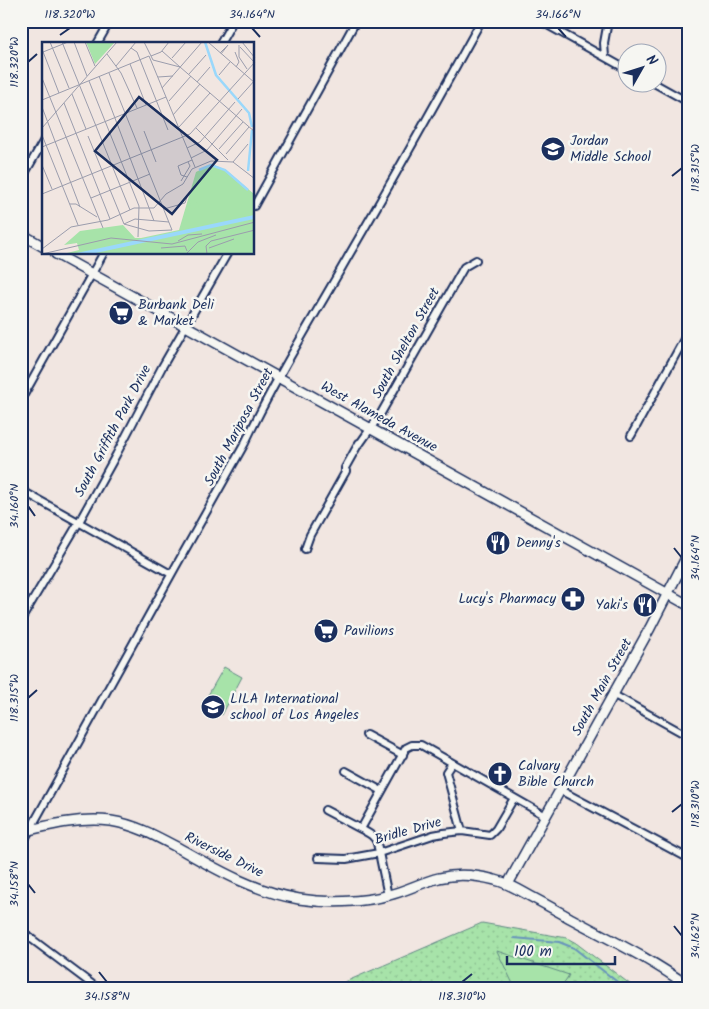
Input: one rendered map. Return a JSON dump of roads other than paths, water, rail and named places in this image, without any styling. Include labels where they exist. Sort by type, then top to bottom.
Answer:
[{"type":"main road","points":[[21,234],[42,246]]},
{"type":"main road","name":"West Alameda Avenue","points":[[58,255],[688,605]]},
{"type":"main road","name":"South Main Street","points":[[508,884],[614,695],[688,554]]},
{"type":"main road","name":"Riverside Drive","points":[[21,832],[66,822],[93,820],[119,823],[136,827],[151,834],[247,884],[282,896],[327,902],[388,896],[449,876],[478,876],[508,884],[650,962],[688,986]]},
{"type":"street","points":[[98,42],[110,21]]},
{"type":"street","points":[[221,42],[233,21]]},
{"type":"street","points":[[255,204],[356,21]]},
{"type":"street","name":"South Mariposa Street","points":[[21,846],[245,444],[279,378],[481,21]]},
{"type":"street","points":[[540,21],[616,64]]},
{"type":"street","points":[[604,57],[604,43],[608,21]]},
{"type":"street","points":[[666,90],[688,102]]},
{"type":"street","points":[[21,180],[42,143]]},
{"type":"street","points":[[21,400],[102,255]]},
{"type":"street","name":"South Griffith Park Drive","points":[[21,620],[79,522],[162,367],[226,255]]},
{"type":"street","name":"South Shelton Street","points":[[305,550],[310,535],[345,473],[345,468],[359,443],[380,415],[464,267],[476,260]]},
{"type":"street","points":[[631,436],[688,332]]},
{"type":"street","points":[[21,490],[171,574]]},
{"type":"street","points":[[614,695],[688,736]]},
{"type":"street","points":[[366,735],[403,755]]},
{"type":"street","points":[[361,829],[406,748],[412,745],[421,745],[546,816]]},
{"type":"street","points":[[452,763],[446,772],[462,832]]},
{"type":"street","points":[[346,771],[382,791]]},
{"type":"street","points":[[560,790],[688,858]]},
{"type":"street","name":"Bridle Drive","points":[[318,858],[346,859],[379,853],[432,835],[462,832],[490,835],[494,833],[514,798]]},
{"type":"street","points":[[326,810],[375,838],[388,896]]},
{"type":"street","points":[[21,931],[97,988]]},
{"type":"waterway","points":[[514,938],[559,942],[574,948],[625,988]]},
{"type":"place","name":"Jordan Middle School","points":[[553,149]]},
{"type":"place","name":"Burbank Deli & Market","points":[[121,313]]},
{"type":"place","name":"Denny's","points":[[498,543]]},
{"type":"place","name":"Lucy's Pharmacy","points":[[573,599]]},
{"type":"place","name":"Yaki's","points":[[645,605]]},
{"type":"place","name":"Pavilions","points":[[326,631]]},
{"type":"place","name":"LILA International school of Los Angeles","points":[[213,707]]},
{"type":"place","name":"Calvary Bible Church","points":[[500,774]]}]
